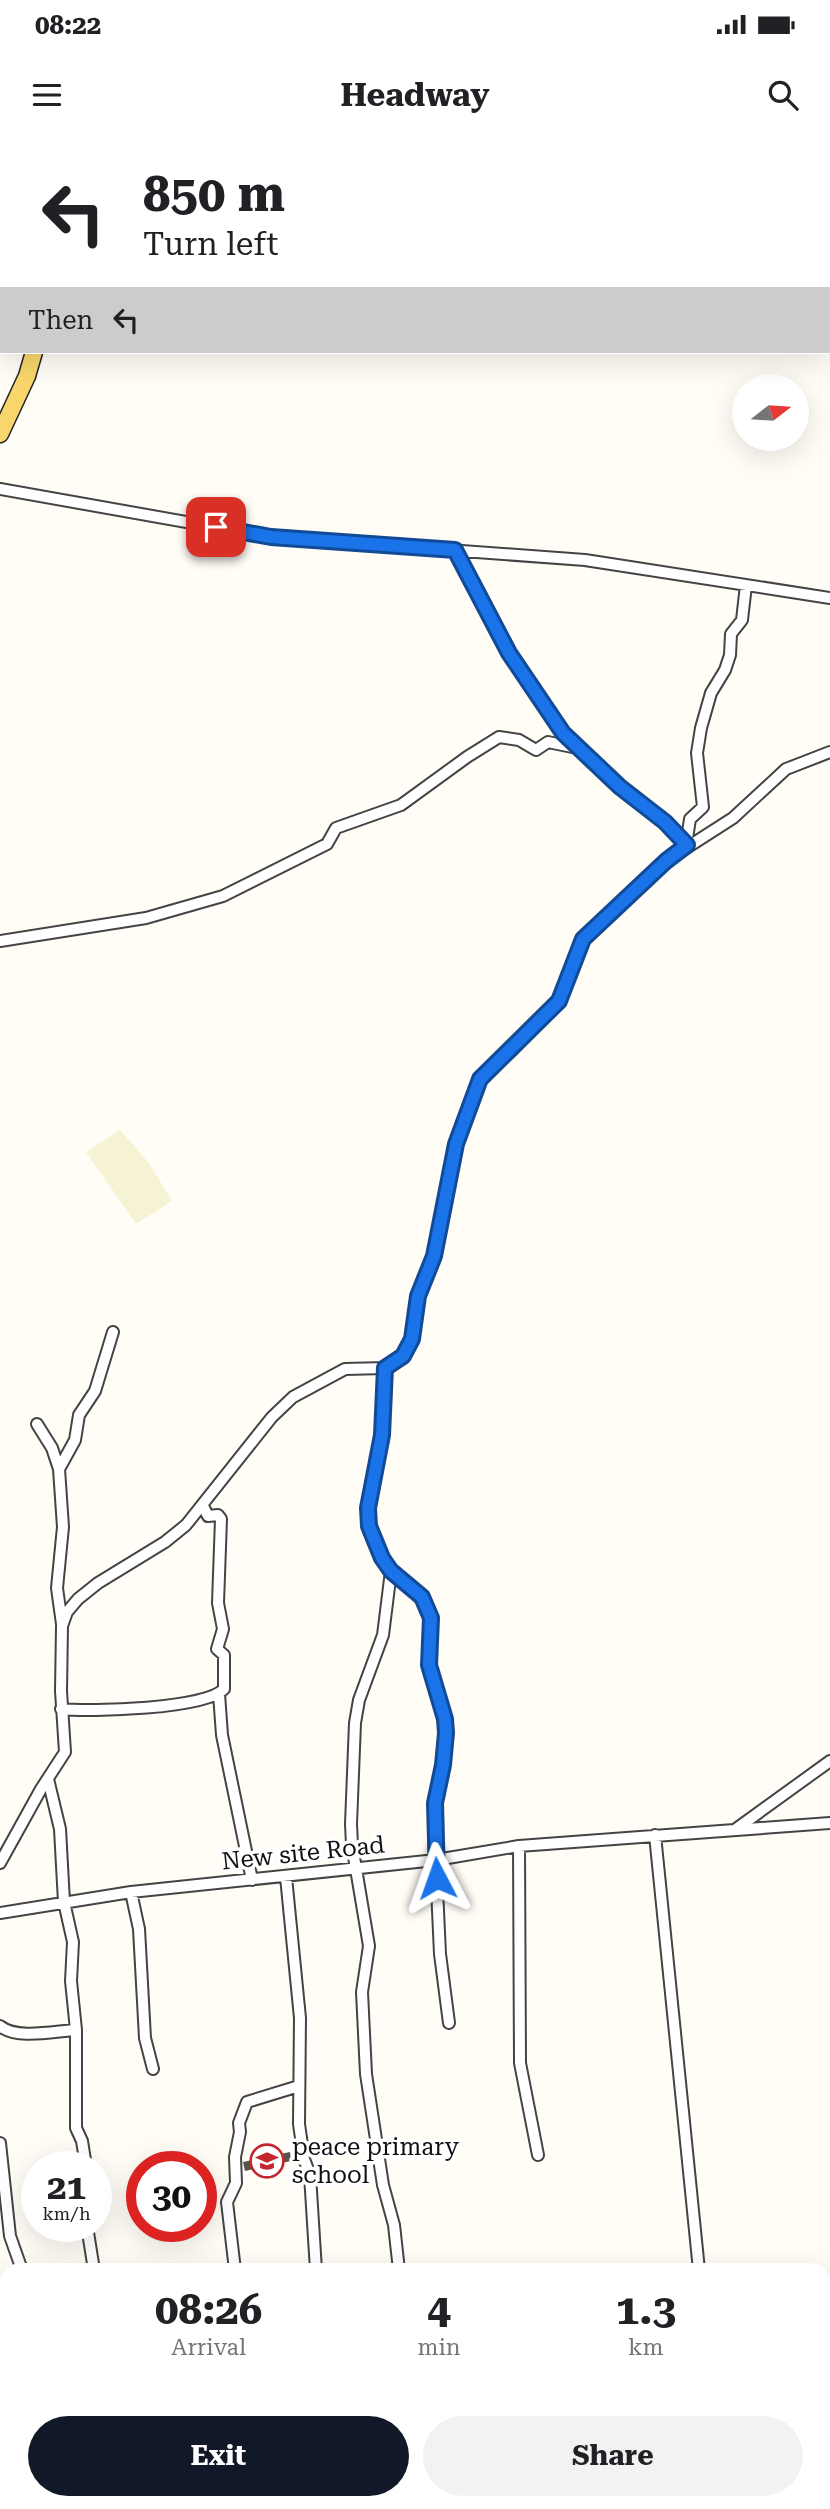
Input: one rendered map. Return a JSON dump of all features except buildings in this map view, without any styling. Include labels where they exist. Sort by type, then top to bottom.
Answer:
[{"type":"main road","points":[[0,434],[27,376],[33,354]]},
{"type":"street","points":[[0,489],[271,537],[585,560],[830,598]]},
{"type":"street","points":[[455,550],[509,653],[563,733],[620,787],[665,822],[687,845]]},
{"type":"street","points":[[687,845],[690,819],[703,807],[697,753],[701,728],[711,693],[725,670],[730,655],[731,634],[742,620],[746,585]]},
{"type":"street","points":[[0,941],[146,918],[222,896],[327,844],[336,828],[401,805],[499,737],[519,740],[536,750],[548,742],[582,749]]},
{"type":"street","points":[[62,1626],[67,1612],[97,1583],[164,1542],[186,1525],[272,1417],[293,1397],[345,1369],[385,1368],[403,1356],[412,1339],[418,1296],[434,1256],[456,1144],[480,1079],[559,1001],[583,939],[666,861],[687,845],[733,818],[786,769],[830,752]]},
{"type":"street","points":[[59,1469],[75,1440],[79,1415],[95,1391],[113,1332]]},
{"type":"street","points":[[385,1368],[382,1435],[368,1508],[375,1543],[391,1571],[422,1597],[431,1618],[429,1665],[445,1719],[446,1733],[435,1803],[440,1955],[449,2023]]},
{"type":"street","points":[[0,1863],[65,1752],[61,1709],[62,1626],[57,1588],[63,1527],[59,1469],[52,1448],[37,1424]]},
{"type":"street","points":[[203,1506],[208,1516],[218,1515],[221,1519],[218,1594],[223,1629],[217,1651],[224,1655],[225,1685],[219,1694],[222,1735],[252,1881]]},
{"type":"street","points":[[391,1571],[383,1635],[359,1700],[355,1723],[351,1824],[355,1869],[369,1946],[362,1992],[366,2074],[383,2185],[394,2225],[398,2263]]},
{"type":"street","points":[[61,1709],[81,1711],[158,1706],[219,1694]]},
{"type":"street","points":[[736,1829],[830,1761]]},
{"type":"street","points":[[48,1779],[60,1829],[64,1902],[73,1942],[71,1981],[76,2029],[76,2128],[84,2151]]},
{"type":"street","name":"New site Road","points":[[0,1913],[131,1892],[436,1860],[519,1846],[830,1823]]},
{"type":"street","points":[[655,1835],[698,2263]]},
{"type":"street","points":[[519,1846],[520,2063],[538,2155]]},
{"type":"street","points":[[286,1877],[300,2018],[299,2124],[304,2159],[310,2175],[316,2263]]},
{"type":"street","points":[[131,1892],[139,1929],[145,2038],[153,2069]]},
{"type":"street","points":[[0,2026],[5,2030],[24,2032],[76,2029]]},
{"type":"street","points":[[234,2263],[227,2202],[236,2183],[235,2157],[242,2115],[247,2102],[299,2086]]},
{"type":"street","points":[[0,2143],[10,2236],[20,2263]]},
{"type":"street","points":[[90,2242],[93,2263]]},
{"type":"shaded area","points":[[120,1130],[149,1163],[172,1201],[136,1224],[86,1152]]},
{"type":"place","name":"peace primary school","points":[[267,2161]]},
{"type":"route","points":[[216,527],[271,537],[455,550],[509,653],[563,733],[620,787],[665,822],[687,845],[666,861],[583,939],[559,1001],[480,1079],[456,1144],[434,1256],[418,1296],[409,1349],[397,1362],[385,1368],[382,1435],[371,1484],[369,1526],[382,1558],[403,1583],[422,1597],[431,1618],[428,1650],[430,1675],[445,1719],[446,1733],[435,1803],[437,1878]]}]
